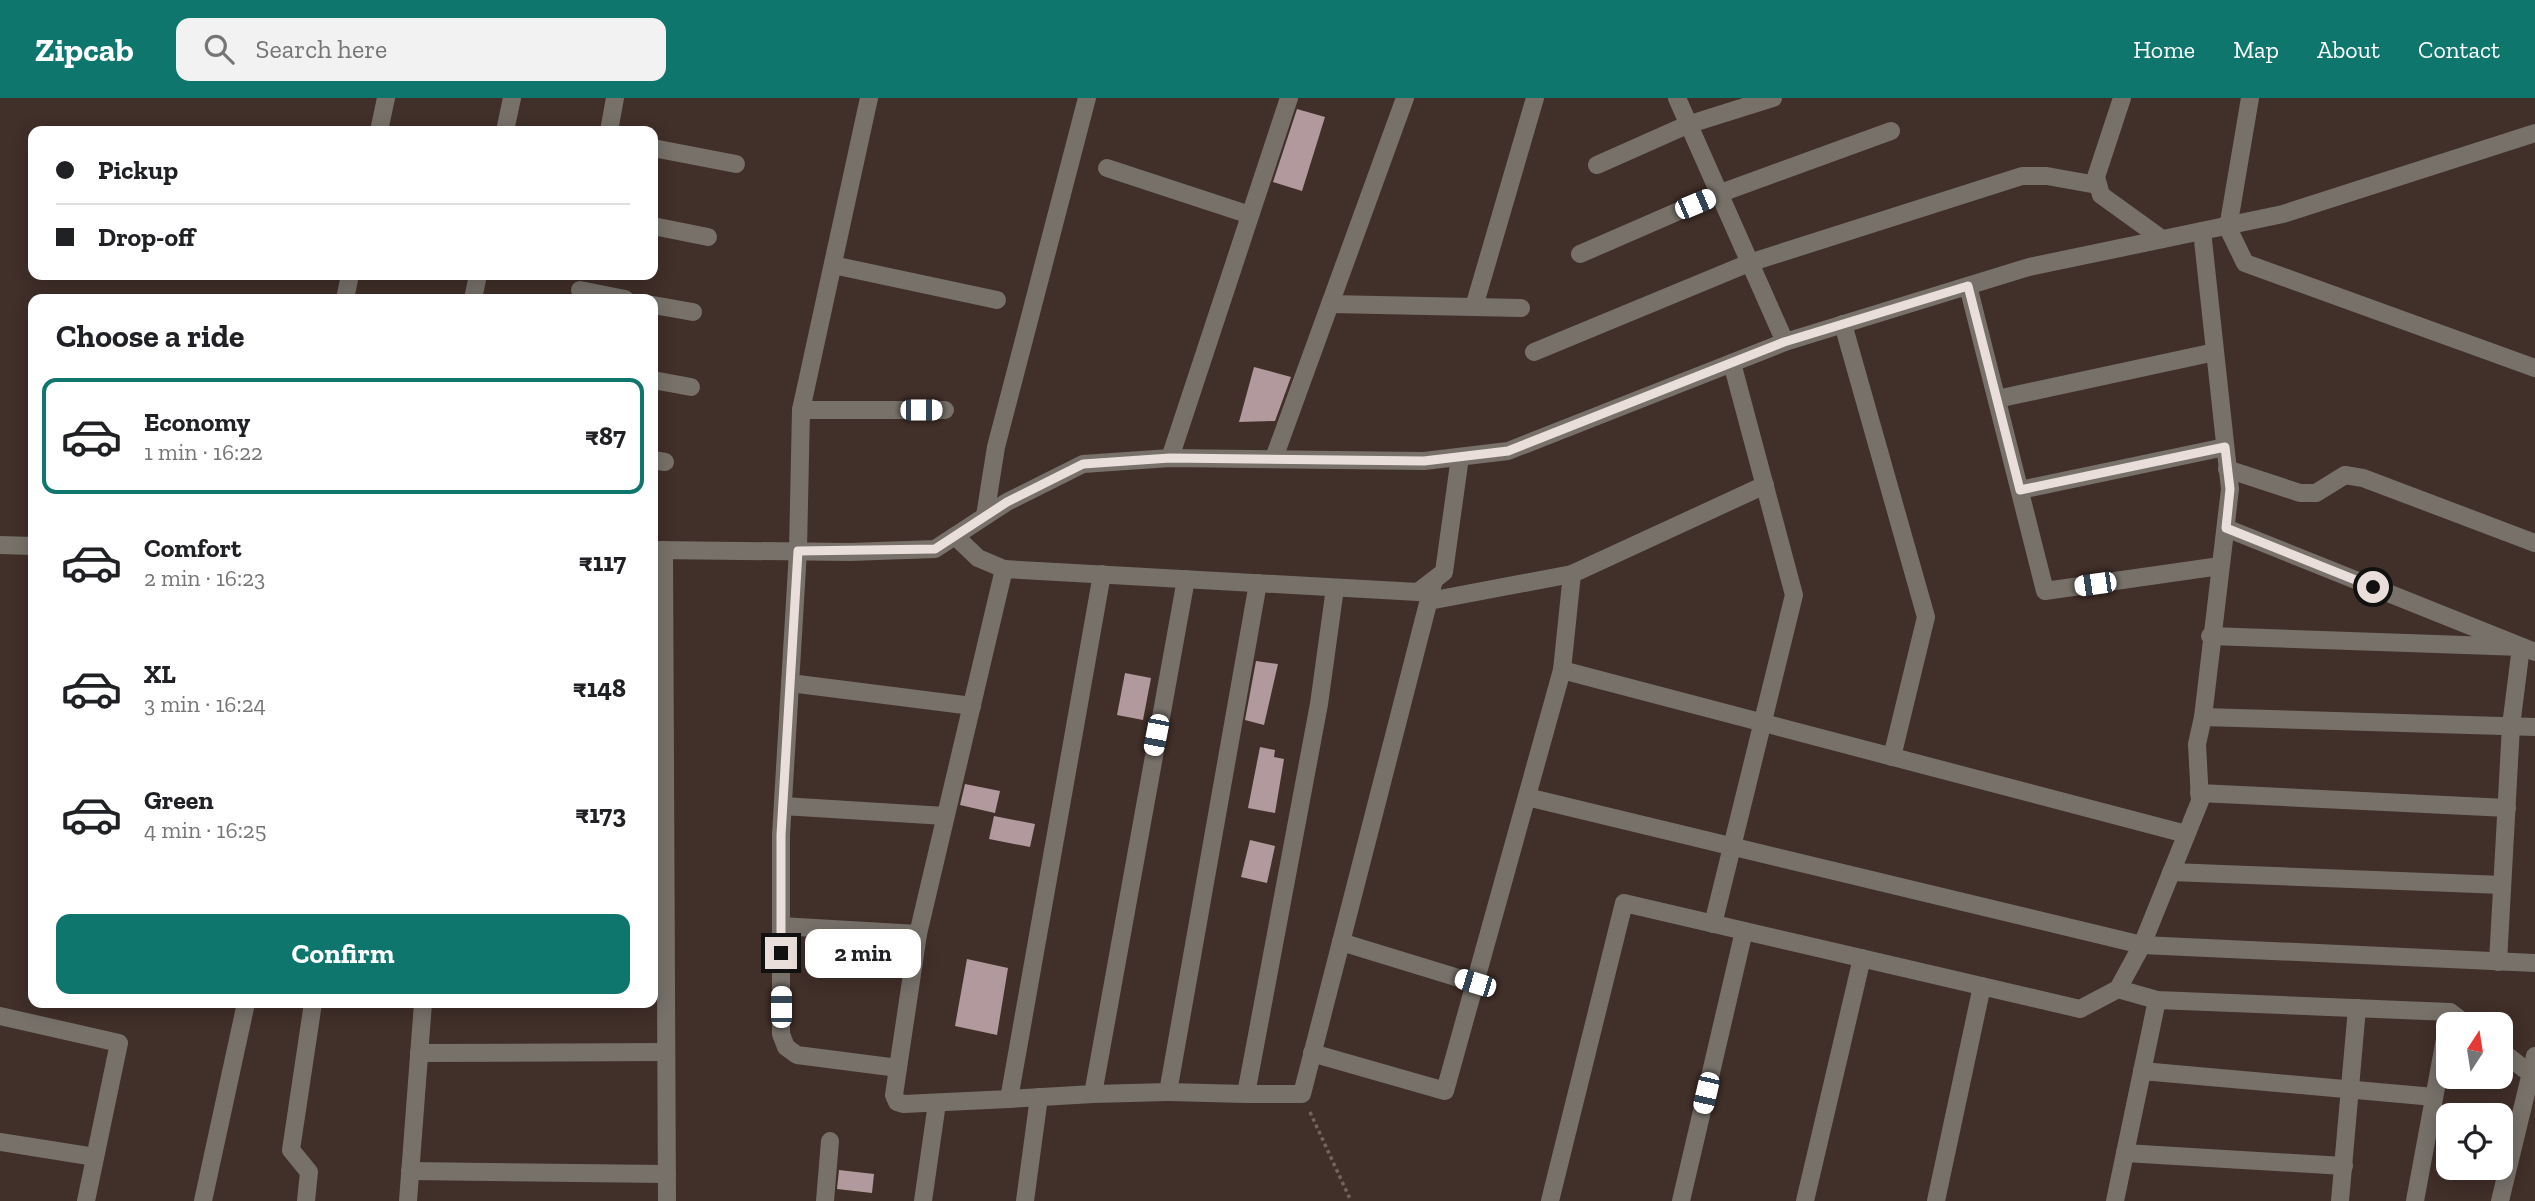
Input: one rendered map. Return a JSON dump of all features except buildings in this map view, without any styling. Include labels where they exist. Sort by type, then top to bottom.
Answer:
[{"type":"street","points":[[380,126],[386,98]]},
{"type":"street","points":[[506,126],[512,98]]},
{"type":"street","points":[[610,126],[615,98]]},
{"type":"street","points":[[869,98],[801,410],[798,551],[783,806],[781,1034],[786,1048],[797,1055],[898,1068]]},
{"type":"street","points":[[985,516],[996,447],[1087,98]]},
{"type":"street","points":[[1170,458],[1289,98]]},
{"type":"street","points":[[1274,458],[1405,98]]},
{"type":"street","points":[[1474,307],[1535,98]]},
{"type":"street","points":[[1677,98],[1784,342]]},
{"type":"street","points":[[1597,165],[1687,125],[1773,98]]},
{"type":"street","points":[[2122,98],[2096,177],[2096,186],[2101,195],[2162,239]]},
{"type":"street","points":[[2250,98],[2228,228],[2245,263],[2535,368]]},
{"type":"street","points":[[1580,254],[1718,194],[1891,131]]},
{"type":"street","points":[[667,1201],[666,1052],[659,932],[659,550],[935,549],[1007,502],[1083,464],[1170,458],[1424,461],[1508,451],[1784,342],[2029,267],[2228,228],[2283,214],[2535,133]]},
{"type":"street","points":[[658,149],[736,164]]},
{"type":"street","points":[[1107,168],[1250,215]]},
{"type":"street","points":[[1534,352],[1749,263],[2032,174],[2096,186]]},
{"type":"street","points":[[658,227],[708,237]]},
{"type":"street","points":[[1550,1201],[1623,903],[2080,1009],[2118,989],[2142,944],[2200,802],[2197,744],[2203,717],[2210,636],[2230,489],[2202,231]]},
{"type":"street","points":[[832,265],[997,300]]},
{"type":"street","points":[[1968,286],[2045,591],[2220,566]]},
{"type":"street","points":[[580,288],[605,294]]},
{"type":"street","points":[[1330,304],[1521,308]]},
{"type":"street","points":[[658,305],[693,312]]},
{"type":"street","points":[[1843,324],[1926,617],[1892,757]]},
{"type":"street","points":[[1997,399],[2215,352]]},
{"type":"street","points":[[1713,924],[1794,595],[1732,363]]},
{"type":"street","points":[[658,381],[691,387]]},
{"type":"street","points":[[801,410],[945,410]]},
{"type":"street","points":[[2020,490],[2225,447]]},
{"type":"street","points":[[955,536],[978,558],[1004,569],[1418,592],[1444,572],[1460,457]]},
{"type":"street","points":[[2227,469],[2300,493],[2316,493],[2345,475],[2363,478],[2535,543]]},
{"type":"street","points":[[1429,601],[1572,574],[1765,485]]},
{"type":"street","points":[[2226,528],[2528,649]]},
{"type":"street","points":[[0,545],[28,545]]},
{"type":"street","points":[[1004,569],[918,934],[894,1094],[897,1102],[937,1103],[1168,1092],[1301,1094],[1434,580]]},
{"type":"street","points":[[1009,1099],[1102,574]]},
{"type":"street","points":[[1312,1053],[1445,1091],[1562,670],[1572,574]]},
{"type":"street","points":[[1093,1094],[1185,579]]},
{"type":"street","points":[[1168,1092],[1258,583]]},
{"type":"street","points":[[1246,1094],[1319,704],[1335,588]]},
{"type":"street","points":[[2210,636],[2528,649]]},
{"type":"street","points":[[2498,962],[2511,726],[2528,649]]},
{"type":"street","points":[[1562,670],[2186,834]]},
{"type":"street","points":[[790,683],[971,706]]},
{"type":"street","points":[[2203,717],[2535,727]]},
{"type":"street","points":[[2199,793],[2507,808]]},
{"type":"street","points":[[1527,797],[2142,944],[2535,962]]},
{"type":"street","points":[[783,806],[946,816]]},
{"type":"street","points":[[2171,872],[2502,885]]},
{"type":"street","points":[[781,926],[918,934]]},
{"type":"street","points":[[1681,1201],[1744,931]]},
{"type":"street","points":[[1341,942],[1475,983]]},
{"type":"street","points":[[1805,1201],[1862,958]]},
{"type":"street","points":[[1936,1201],[1982,986]]},
{"type":"street","points":[[2118,989],[2157,1000],[2450,1012]]},
{"type":"street","points":[[2115,1201],[2157,1000]]},
{"type":"street","points":[[203,1201],[245,1008]]},
{"type":"street","points":[[306,1201],[309,1172],[290,1150],[312,1008]]},
{"type":"street","points":[[408,1201],[424,1008]]},
{"type":"street","points":[[2340,1201],[2357,1008]]},
{"type":"street","points":[[0,1016],[118,1042],[86,1201]]},
{"type":"street","points":[[419,1053],[666,1052]]},
{"type":"street","points":[[2500,1201],[2535,1056]]},
{"type":"street","points":[[2513,1060],[2531,1074]]},
{"type":"street","points":[[2142,1071],[2434,1097]]},
{"type":"street","points":[[2415,1201],[2436,1086]]},
{"type":"street","points":[[1025,1201],[1039,1097]]},
{"type":"street","points":[[923,1201],[937,1103]]},
{"type":"street","points":[[825,1201],[830,1141]]},
{"type":"street","points":[[0,1142],[95,1157]]},
{"type":"street","points":[[2125,1153],[2344,1166]]},
{"type":"street","points":[[410,1171],[667,1174]]},
{"type":"path","points":[[1301,1094],[1351,1201]]},
{"type":"route","points":[[781,953],[781,835],[798,551],[935,549],[1007,502],[1083,464],[1170,458],[1424,461],[1508,451],[1784,342],[1968,286],[2020,490],[2225,447],[2230,489],[2226,528],[2373,587]]}]
